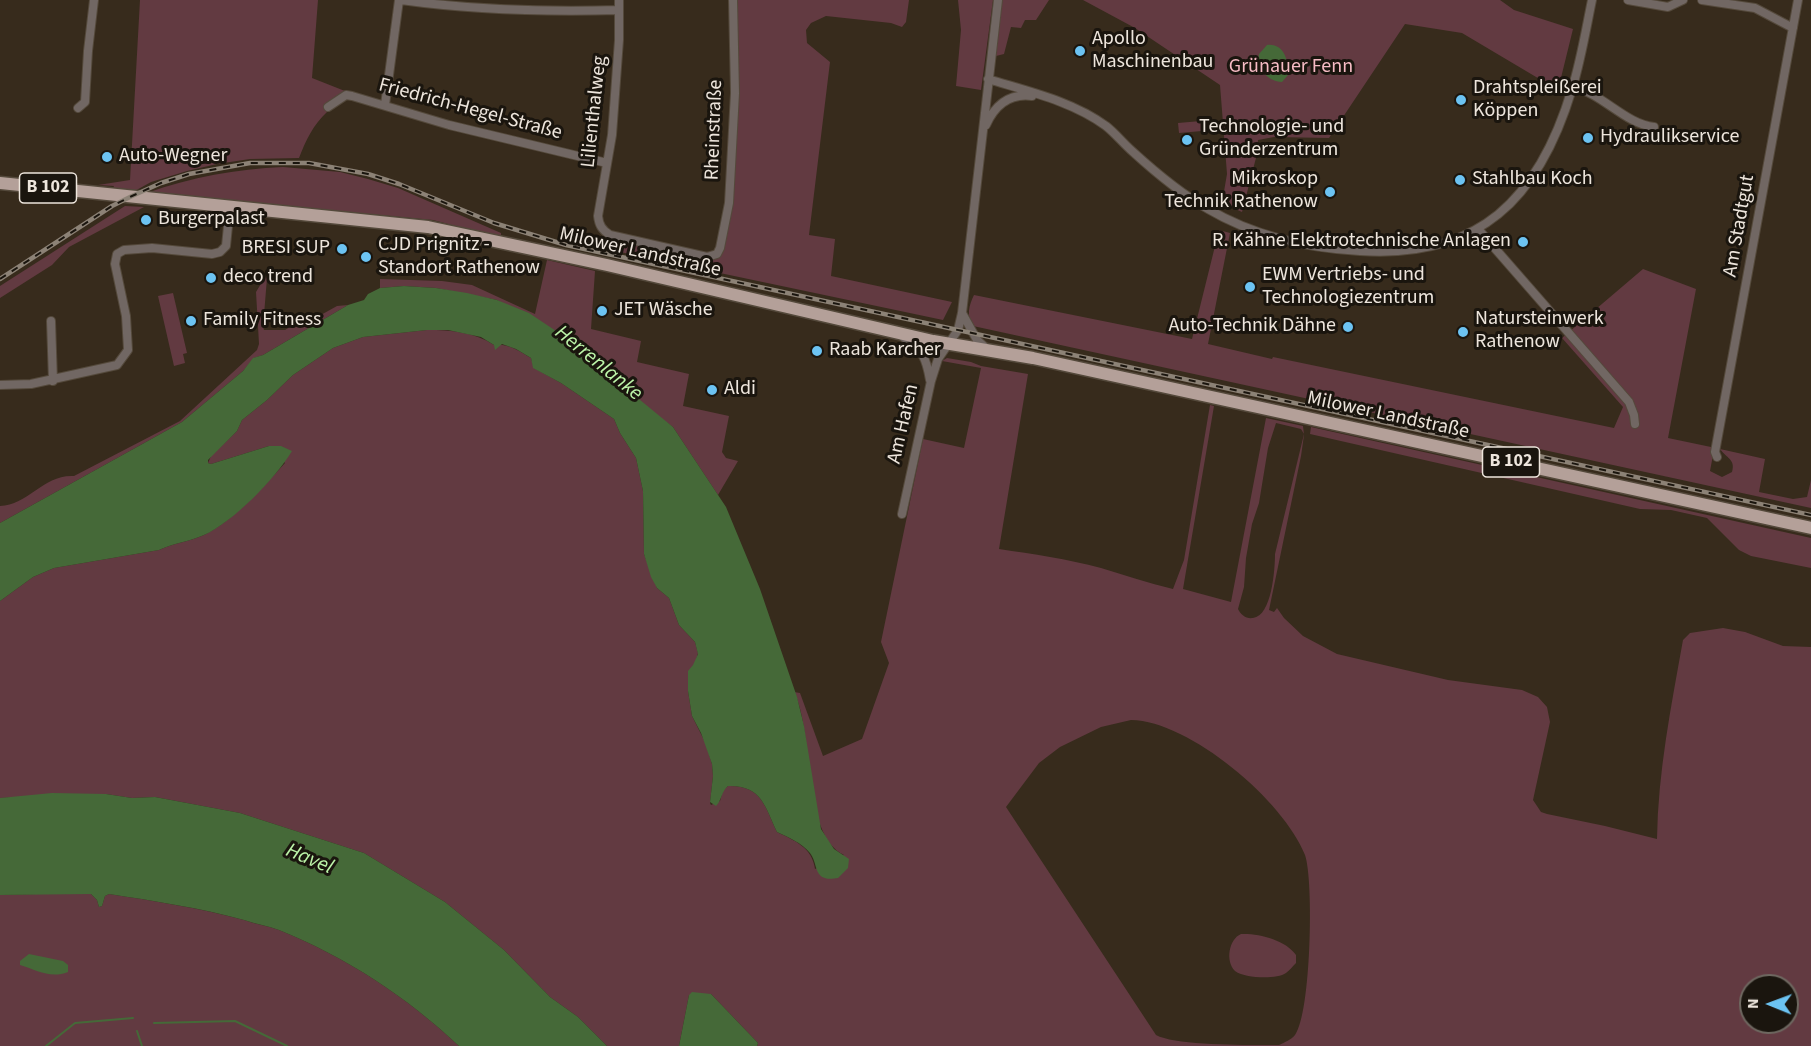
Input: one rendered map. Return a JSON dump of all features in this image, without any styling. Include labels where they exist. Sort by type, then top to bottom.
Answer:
[{"type":"main road","name":"Milower Landstraße","points":[[0,183],[428,227],[947,344],[1033,358],[1811,528]]},
{"type":"street","points":[[78,108],[85,102],[94,0]]},
{"type":"street","points":[[385,105],[400,0],[474,7],[577,11],[619,10]]},
{"type":"street","name":"Lilienthalweg","points":[[601,228],[598,216],[616,88],[619,0]]},
{"type":"street","name":"Rheinstraße","points":[[601,228],[610,235],[707,257],[717,254],[729,203],[735,93],[733,0]]},
{"type":"street","points":[[947,344],[957,330],[962,313],[998,0]]},
{"type":"street","points":[[988,79],[1083,112],[1104,125],[1160,175],[1202,206],[1246,228],[1273,237],[1339,249],[1403,252],[1449,243],[1478,230],[1516,197],[1534,175],[1551,145],[1573,87],[1592,0]]},
{"type":"street","points":[[1628,0],[1668,7],[1683,0]]},
{"type":"street","points":[[1702,0],[1755,8],[1792,28]]},
{"type":"street","name":"Am Stadtgut","points":[[1717,457],[1715,453],[1798,0]]},
{"type":"street","points":[[1573,87],[1598,97],[1637,122],[1654,127]]},
{"type":"street","name":"Friedrich-Hegel-Straße","points":[[328,107],[346,95],[449,125],[607,163]]},
{"type":"street","points":[[983,132],[993,111],[1003,101],[1026,95],[1046,98]]},
{"type":"street","points":[[0,385],[52,381],[117,365],[128,350],[126,315],[115,264],[117,254],[124,250],[152,248],[204,253],[220,252],[226,246],[230,206]]},
{"type":"street","points":[[1478,230],[1629,402],[1635,424]]},
{"type":"street","points":[[962,313],[977,340],[991,352]]},
{"type":"street","points":[[51,321],[52,381]]},
{"type":"street","name":"Milower Landstraße","points":[[897,332],[916,346],[926,358],[931,381]]},
{"type":"street","name":"Am Hafen","points":[[902,514],[931,381],[938,358],[947,344]]},
{"type":"green space","points":[[140,0],[318,0],[312,78],[350,93],[318,122],[299,158],[250,159],[217,164],[151,182],[133,192],[112,190],[114,186],[98,185],[130,180]]},
{"type":"green space","points":[[737,0],[909,0],[906,22],[902,27],[891,23],[826,16],[811,23],[806,30],[807,43],[830,62],[809,235],[835,239],[831,276],[952,302],[943,320],[587,245],[590,234],[705,260],[722,249],[737,95]]},
{"type":"green space","points":[[958,0],[993,0],[981,90],[956,86],[961,30]]},
{"type":"green space","points":[[1001,0],[1049,0],[1036,20],[1025,20],[1021,28],[1011,27],[1004,54],[996,56]]},
{"type":"green space","name":"Grünauer Fenn","points":[[1083,0],[1500,0],[1514,10],[1573,29],[1558,90],[1462,33],[1405,24],[1329,138],[1274,137],[1258,140],[1257,154],[1242,212],[1222,203],[1227,174],[1220,85],[1135,28]]},
{"type":"green space","points":[[1201,121],[1202,131],[1179,133],[1178,123]]},
{"type":"green space","points":[[283,167],[340,172],[398,188],[501,233],[501,238],[433,220],[147,193],[181,182],[214,175]]},
{"type":"green space","points":[[125,206],[144,207],[69,247],[52,265],[0,298],[0,286]]},
{"type":"green space","points":[[1219,230],[1230,233],[1208,344],[1614,428],[1623,407],[1562,338],[1643,269],[1696,289],[1668,438],[1711,447],[1713,455],[1710,471],[1722,477],[1732,472],[1733,464],[1720,449],[1765,459],[1759,492],[1793,499],[1807,497],[1811,480],[1811,508],[973,326],[971,322],[969,311],[974,295],[1192,339]]},
{"type":"green space","points":[[547,260],[595,271],[591,329],[641,341],[637,362],[689,374],[683,406],[729,416],[722,452],[726,458],[738,461],[718,495],[673,427],[497,300],[436,288],[404,286],[380,288],[380,279],[442,281],[472,285],[535,314]]},
{"type":"green space","points":[[265,277],[267,278],[264,330],[285,330],[309,315],[319,316],[337,306],[348,305],[263,355],[254,358],[243,371],[182,422],[0,523],[0,506],[19,501],[54,480],[74,476],[180,421],[257,350],[259,344],[256,292]]},
{"type":"green space","points":[[173,293],[187,353],[183,354],[185,363],[174,366],[158,296]]},
{"type":"green space","points":[[427,330],[462,333],[494,345],[509,346],[518,350],[531,358],[534,368],[561,383],[614,419],[636,458],[643,491],[644,554],[657,588],[669,598],[679,625],[695,642],[698,653],[688,691],[692,716],[706,744],[712,764],[710,803],[711,805],[720,801],[723,790],[728,786],[748,789],[761,799],[777,832],[802,846],[810,855],[815,869],[844,855],[830,844],[821,827],[815,805],[805,732],[794,692],[800,693],[823,756],[862,739],[889,663],[881,642],[923,439],[964,448],[981,368],[942,361],[947,358],[1028,374],[999,549],[1088,565],[1173,589],[1184,560],[1210,405],[1214,406],[1183,589],[1231,602],[1266,418],[1303,426],[1304,434],[1301,456],[1269,610],[1274,612],[1277,608],[1303,636],[1337,654],[1448,680],[1522,690],[1538,697],[1547,707],[1550,722],[1533,800],[1541,812],[1657,839],[1663,764],[1683,640],[1690,633],[1723,628],[1745,632],[1783,646],[1811,647],[1811,1046],[757,1046],[758,1043],[711,994],[689,995],[679,1046],[607,1046],[578,1017],[550,997],[504,950],[445,902],[364,853],[240,813],[155,797],[132,798],[106,794],[0,798],[0,601],[33,577],[54,568],[159,550],[204,535],[226,522],[285,463],[269,446],[211,464],[208,463],[211,456],[237,431],[242,420],[293,375],[333,348],[363,337]],"holes":[[[1276,423],[1301,429],[1304,434],[1275,554],[1273,580],[1268,601],[1259,615],[1253,618],[1246,617],[1238,609],[1244,587],[1252,524],[1259,503],[1268,448]],[[1131,720],[1155,724],[1180,734],[1232,768],[1277,811],[1294,834],[1305,855],[1308,869],[1310,918],[1305,1002],[1295,1035],[1279,1045],[1215,1044],[1166,1039],[1156,1035],[1006,807],[1039,763],[1060,747],[1101,727]]]},
{"type":"green space","points":[[1311,427],[1811,538],[1811,568],[1751,556],[1739,550],[1707,518],[1671,510],[1640,509],[1310,434]]},
{"type":"green space","points":[[91,894],[97,900],[99,907],[102,906],[105,896],[109,894],[210,912],[279,930],[328,953],[375,980],[418,1011],[459,1046],[0,1046],[0,895]]},
{"type":"green space","points":[[1241,934],[1263,936],[1286,945],[1296,955],[1296,963],[1286,973],[1275,977],[1252,977],[1235,971],[1229,956],[1231,945]]},
{"type":"water","points":[[1267,45],[1278,47],[1284,54],[1288,64],[1288,75],[1282,82],[1272,80],[1261,69],[1259,54]]},
{"type":"water","points":[[404,286],[467,293],[497,300],[529,313],[556,331],[673,427],[726,507],[760,589],[797,697],[821,829],[834,849],[849,859],[848,868],[838,878],[824,878],[820,875],[807,849],[777,832],[761,799],[748,789],[728,786],[716,806],[710,802],[712,764],[692,716],[688,691],[688,671],[698,654],[695,642],[679,625],[669,598],[657,588],[651,577],[644,554],[643,491],[636,458],[614,419],[561,383],[533,368],[531,358],[502,344],[495,350],[494,345],[481,337],[448,330],[427,330],[363,337],[333,348],[293,375],[242,420],[237,431],[208,460],[211,464],[269,446],[281,446],[292,451],[265,486],[227,521],[204,535],[159,550],[54,568],[33,577],[0,601],[0,523],[182,422],[243,371],[253,358],[263,355],[348,305],[364,300],[368,294],[380,288]]},
{"type":"water","name":"Havel","points":[[52,793],[106,794],[132,798],[155,797],[240,813],[364,853],[445,902],[504,950],[550,997],[578,1017],[607,1046],[459,1046],[418,1011],[375,980],[328,953],[275,929],[194,908],[109,894],[105,896],[102,906],[99,907],[97,900],[91,894],[0,895],[0,798]]},
{"type":"water","points":[[29,954],[63,961],[68,965],[68,972],[55,975],[20,965],[20,961]]},
{"type":"water","points":[[692,992],[711,994],[758,1043],[757,1046],[679,1046],[689,995]]},
{"type":"waterway","points":[[46,1046],[75,1023],[133,1018]]},
{"type":"waterway","points":[[154,1023],[235,1021],[287,1046]]},
{"type":"waterway","points":[[137,1031],[142,1046]]},
{"type":"railway","points":[[0,279],[112,206],[161,183],[189,174],[250,163],[309,163],[368,174],[399,184],[494,223],[566,245],[1811,515]]},
{"type":"place","name":"Apollo Maschinenbau","points":[[1080,51]]},
{"type":"place","name":"Drahtspleißerei Köppen","points":[[1461,100]]},
{"type":"place","name":"Hydraulikservice","points":[[1588,138]]},
{"type":"place","name":"Technologie- und Gründerzentrum","points":[[1187,140]]},
{"type":"place","name":"Auto-Wegner","points":[[107,157]]},
{"type":"place","name":"Stahlbau Koch","points":[[1460,180]]},
{"type":"place","name":"Mikroskop Technik Rathenow","points":[[1330,192]]},
{"type":"place","name":"Burgerpalast","points":[[146,220]]},
{"type":"place","name":"R. Kähne Elektrotechnische Anlagen","points":[[1523,242]]},
{"type":"place","name":"BRESI SUP","points":[[342,249]]},
{"type":"place","name":"CJD Prignitz - Standort Rathenow","points":[[366,257]]},
{"type":"place","name":"deco trend","points":[[211,278]]},
{"type":"place","name":"EWM Vertriebs- und Technologiezentrum","points":[[1250,287]]},
{"type":"place","name":"JET Wäsche","points":[[602,311]]},
{"type":"place","name":"Family Fitness","points":[[191,321]]},
{"type":"place","name":"Auto-Technik Dähne","points":[[1348,327]]},
{"type":"place","name":"Natursteinwerk Rathenow","points":[[1463,332]]},
{"type":"place","name":"Raab Karcher","points":[[817,351]]},
{"type":"place","name":"Aldi","points":[[712,390]]},
{"type":"water label","name":"Herrenlanke","points":[[598,364]]}]
